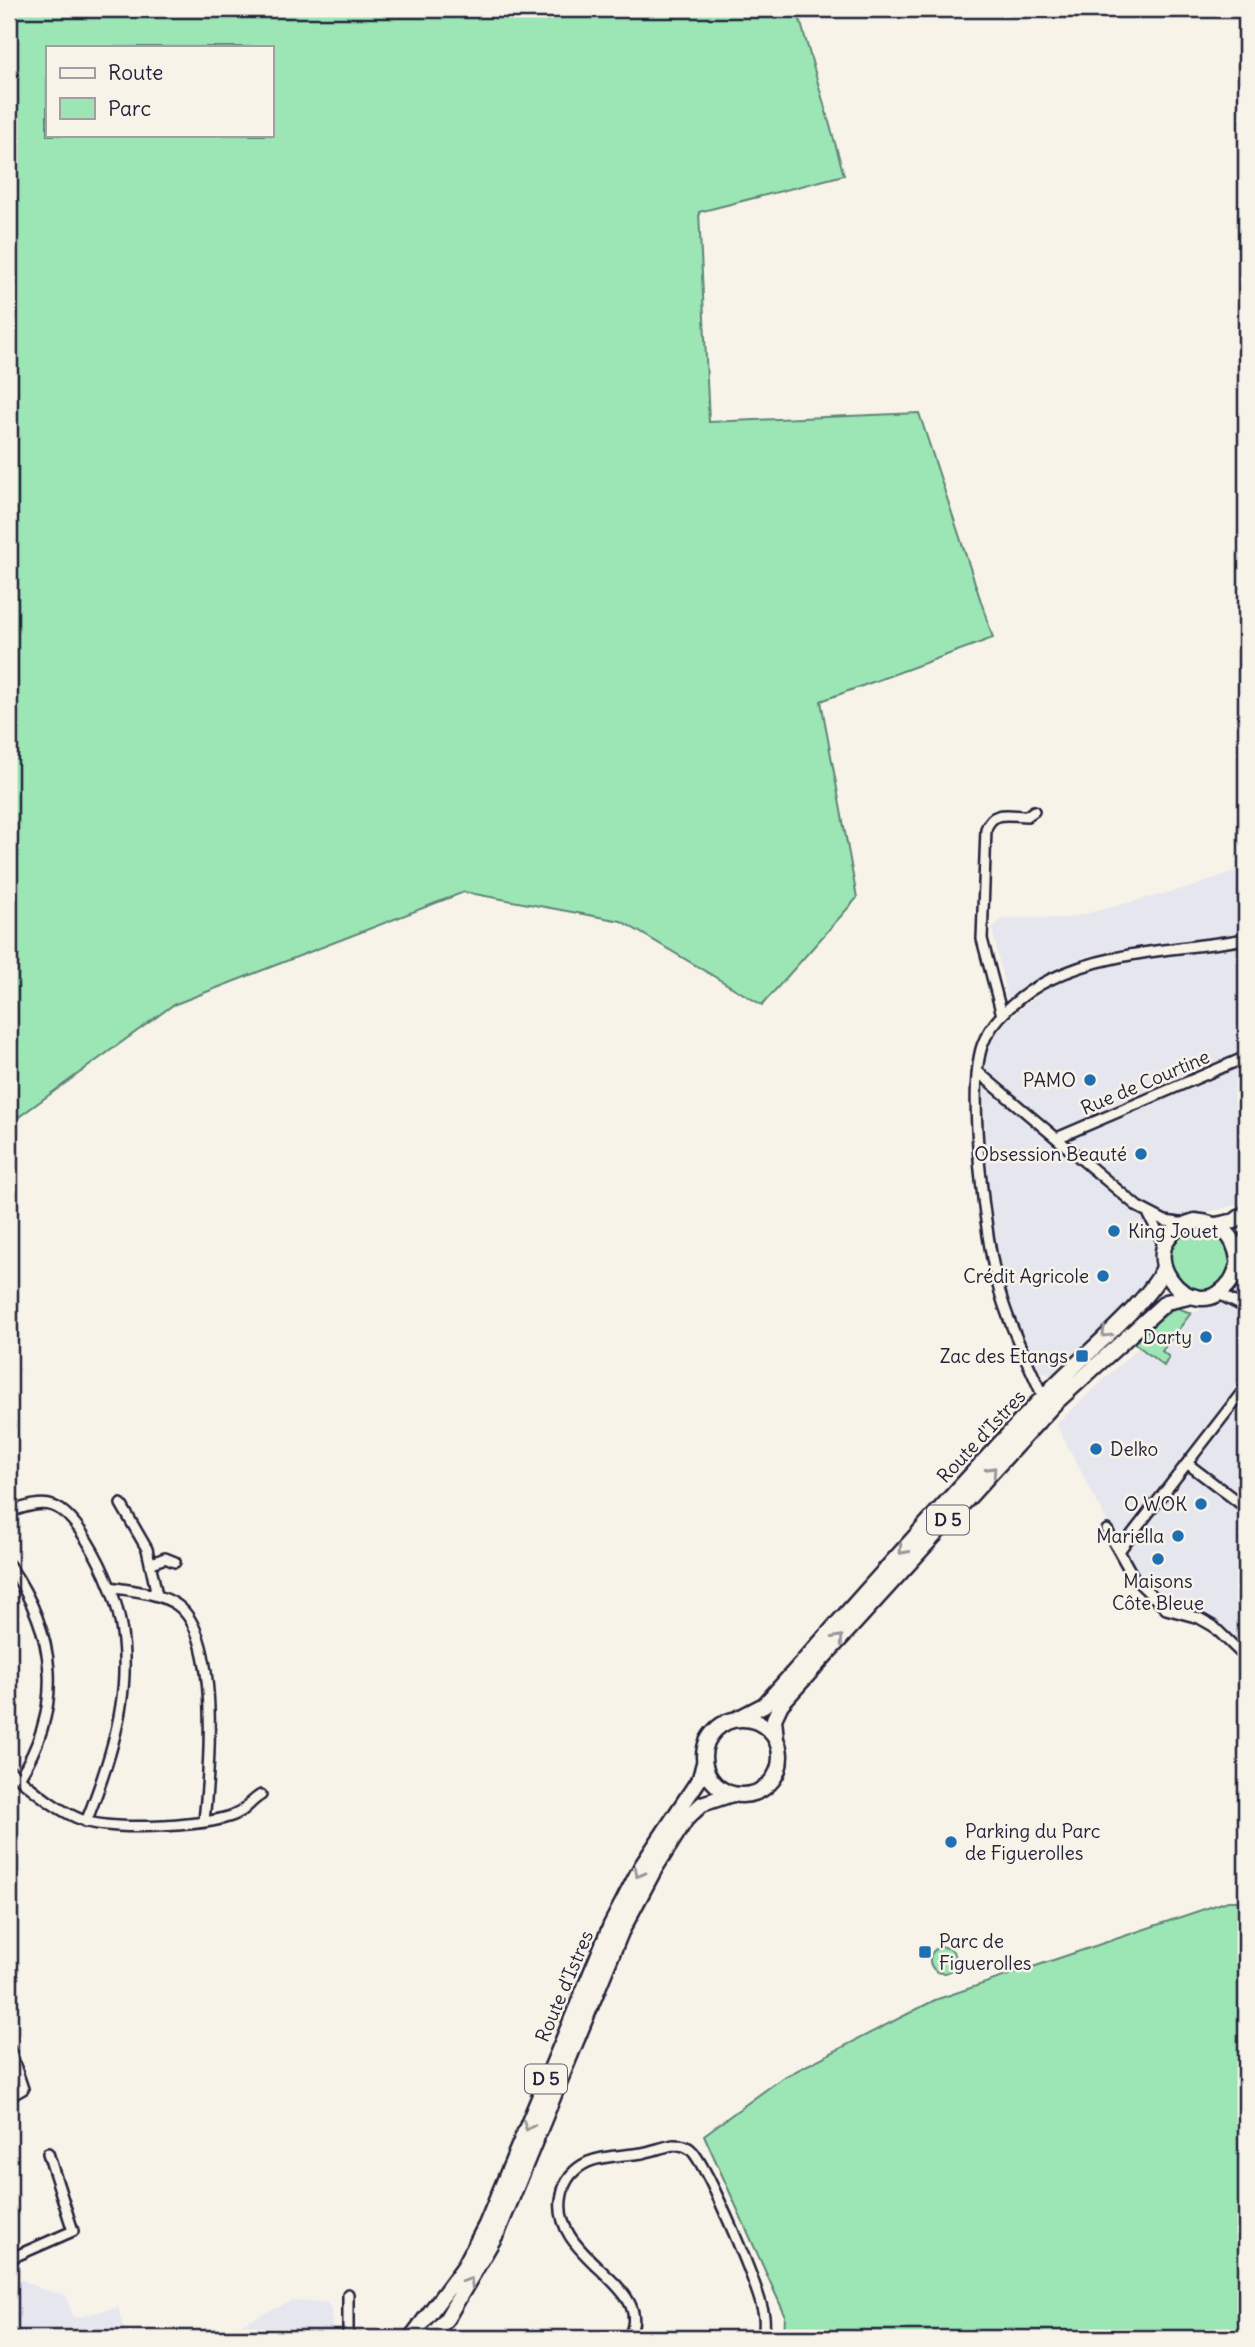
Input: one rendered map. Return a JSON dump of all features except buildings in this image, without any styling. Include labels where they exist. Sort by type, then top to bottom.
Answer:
[{"type":"main road","points":[[1246,1213],[1234,1221],[1216,1225],[1195,1221],[1173,1233],[1165,1247],[1164,1267],[1171,1283],[1193,1296],[1217,1293],[1225,1288],[1238,1265],[1246,1240]]},
{"type":"main road","points":[[1216,1225],[1233,1239],[1238,1265]]},
{"type":"main road","name":"Route d'Istres","points":[[737,1719],[764,1705],[1043,1397],[1154,1287],[1164,1267]]},
{"type":"main road","name":"Route d'Istres","points":[[776,1739],[774,1719],[781,1703],[1053,1405],[1166,1303],[1193,1296]]},
{"type":"main road","points":[[737,1719],[752,1720],[766,1727],[776,1739],[780,1761],[769,1784],[758,1792],[732,1794],[713,1783],[704,1763],[704,1751],[715,1729],[737,1719]]},
{"type":"main road","name":"Route d'Istres","points":[[411,2338],[456,2278],[486,2225],[611,1925],[641,1867],[700,1778],[704,1763]]},
{"type":"main road","name":"Route d'Istres","points":[[430,2338],[447,2318],[498,2231],[621,1932],[654,1870],[686,1819],[702,1804],[732,1794]]},
{"type":"street","points":[[1002,1015],[982,939],[986,829],[990,820],[998,814],[1027,816],[1034,811]]},
{"type":"street","points":[[1043,1397],[999,1289],[986,1224],[977,1120],[978,1072],[982,1045],[1002,1015],[1046,981],[1078,967],[1246,939]]},
{"type":"street","name":"Rue de Courtine","points":[[1057,1138],[1246,1057]]},
{"type":"street","points":[[978,1072],[1149,1215],[1165,1247]]},
{"type":"street","points":[[1149,1215],[1186,1224]]},
{"type":"street","points":[[1238,1265],[1246,1286]]},
{"type":"street","points":[[1217,1293],[1246,1308]]},
{"type":"street","points":[[1119,1551],[1246,1387]]},
{"type":"street","points":[[1188,1464],[1246,1508]]},
{"type":"street","points":[[9,1512],[39,1504],[53,1506],[66,1513],[80,1531],[110,1587],[119,1610],[124,1659],[121,1715],[111,1760],[86,1822]]},
{"type":"street","points":[[121,1504],[140,1532],[152,1563],[157,1595]]},
{"type":"street","points":[[1107,1530],[1134,1578],[1166,1609],[1213,1626],[1246,1658]]},
{"type":"street","points":[[152,1563],[165,1558],[175,1562]]},
{"type":"street","points":[[9,1565],[41,1622],[50,1680],[47,1705],[31,1759],[19,1778]]},
{"type":"street","points":[[110,1587],[157,1595],[186,1612],[201,1649],[209,1705],[204,1821]]},
{"type":"street","points":[[9,1770],[59,1809],[86,1822],[155,1828],[204,1821],[240,1812],[261,1795]]},
{"type":"street","points":[[9,2047],[23,2089],[9,2098]]},
{"type":"street","points":[[628,2338],[635,2318],[626,2294],[581,2252],[565,2232],[562,2195],[572,2173],[590,2161],[682,2145],[693,2152],[722,2209],[760,2300],[764,2316],[763,2338]]},
{"type":"street","points":[[9,2259],[73,2231],[48,2153]]},
{"type":"street","points":[[348,2294],[348,2338]]},
{"type":"street","points":[[9,2333],[15,2338]]},
{"type":"shaded area","points":[[1236,870],[1246,870],[1246,934],[1087,956],[1007,999],[992,928],[1003,918],[1068,918],[1195,886]]},
{"type":"shaded area","points":[[1246,943],[1246,1202],[1170,1223],[1149,1283],[1052,1376],[1034,1369],[1001,1289],[988,1223],[980,1121],[981,1074],[987,1046],[1004,1024],[1026,1004],[1052,986],[1081,972],[1114,963]]},
{"type":"shaded area","points":[[1246,1261],[1246,1653],[1222,1626],[1210,1619],[1170,1606],[1136,1576],[1056,1424],[1170,1318],[1198,1311]]},
{"type":"shaded area","points":[[20,2279],[41,2289],[65,2295],[74,2318],[118,2307],[126,2338],[30,2338],[9,2320],[9,2295]]},
{"type":"shaded area","points":[[292,2301],[327,2302],[332,2311],[332,2338],[211,2338]]},
{"type":"green space","points":[[9,9],[797,9],[844,175],[699,212],[709,422],[919,413],[993,638],[821,701],[857,898],[762,1005],[621,921],[464,892],[173,1005],[9,1124]]},
{"type":"green space","points":[[1201,1229],[1213,1231],[1223,1238],[1230,1248],[1230,1272],[1223,1282],[1213,1289],[1201,1291],[1189,1289],[1179,1282],[1172,1272],[1170,1260],[1172,1248],[1179,1238],[1189,1231]]},
{"type":"green space","points":[[1175,1307],[1191,1313],[1162,1351],[1169,1357],[1164,1366],[1133,1342]]},
{"type":"green space","points":[[1228,1901],[1246,1901],[1246,2338],[784,2338],[785,2315],[704,2135],[782,2078],[935,2000]]},
{"type":"green space","points":[[943,1947],[952,1951],[956,1960],[952,1969],[943,1973],[934,1969],[930,1960],[934,1951]]},
{"type":"place","name":"PAMO","points":[[1090,1080]]},
{"type":"place","name":"Obsession Beauté","points":[[1141,1154]]},
{"type":"place","name":"King Jouet","points":[[1114,1231]]},
{"type":"place","name":"Crédit Agricole","points":[[1103,1276]]},
{"type":"place","name":"Darty","points":[[1206,1337]]},
{"type":"place","name":"Zac des Etangs","points":[[1082,1356]]},
{"type":"place","name":"Delko","points":[[1096,1449]]},
{"type":"place","name":"O WOK","points":[[1201,1504]]},
{"type":"place","name":"Mariella","points":[[1178,1536]]},
{"type":"place","name":"Maisons Côte Bleue","points":[[1158,1559]]},
{"type":"place","name":"Parking du Parc de Figuerolles","points":[[951,1842]]},
{"type":"place","name":"Parc de Figuerolles","points":[[925,1952]]}]
